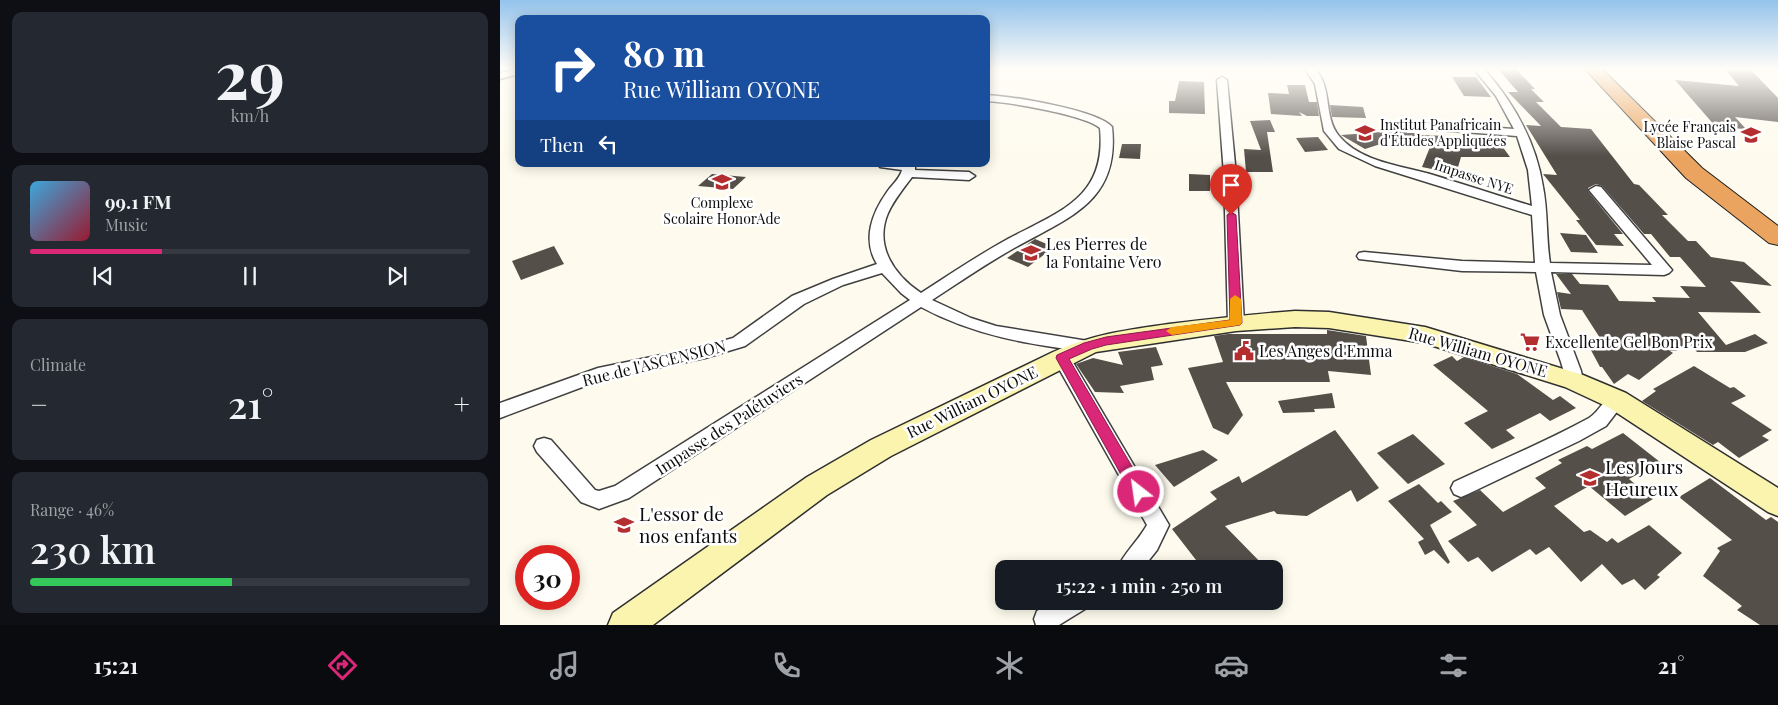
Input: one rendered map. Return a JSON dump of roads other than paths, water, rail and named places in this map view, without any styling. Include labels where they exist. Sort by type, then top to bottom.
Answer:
[{"type":"highway","points":[[1624,98],[1778,238]]},
{"type":"highway","points":[[1638,98],[1701,169],[1738,194],[1778,226]]},
{"type":"highway","points":[[1701,169],[1778,215]]},
{"type":"highway","points":[[1701,169],[1696,180],[1711,195],[1778,250]]},
{"type":"street","name":"Impasse des Palétuviers","points":[[544,446],[588,496],[600,500],[622,492],[921,300],[1009,245],[1071,211],[1097,186],[1107,153],[1108,139],[1106,127],[1100,122],[1060,111],[1004,99],[990,98]]},
{"type":"street","points":[[1224,98],[1230,175],[1236,323]]},
{"type":"street","name":"Impasse NYE","points":[[1323,98],[1326,123],[1331,133],[1347,150],[1375,161],[1538,213]]},
{"type":"street","points":[[1504,98],[1522,133],[1537,187],[1543,268],[1550,308],[1573,366],[1574,382]]},
{"type":"street","points":[[1410,125],[1522,133]]},
{"type":"street","points":[[903,167],[909,168],[908,172],[884,208],[879,219],[877,249],[884,266],[901,286],[921,300],[982,328],[1020,337],[1088,346]]},
{"type":"street","points":[[908,172],[968,176]]},
{"type":"street","points":[[1364,256],[1428,264],[1664,270],[1596,190]]},
{"type":"street","name":"Rue de l'ASCENSION","points":[[500,411],[598,374],[705,352],[739,342],[798,300],[838,282],[884,266]]},
{"type":"street","name":"Rue William OYONE","points":[[625,625],[817,486],[907,434],[1088,346],[1106,341],[1236,323],[1313,319],[1393,328],[1465,345],[1574,382],[1617,400],[1778,503]]},
{"type":"street","points":[[1062,358],[1158,525],[1150,543],[1136,560]]},
{"type":"street","points":[[1461,488],[1572,436],[1599,421],[1617,400]]},
{"type":"street","points":[[1046,619],[1061,610]]},
{"type":"place","name":"Institut Panafricain d'Études Appliquées","points":[[1365,133]]},
{"type":"place","name":"Lycée Français Blaise Pascal","points":[[1751,135]]},
{"type":"place","name":"Complexe Scolaire HonorAde","points":[[722,182]]},
{"type":"place","name":"Les Pierres de la Fontaine Vero","points":[[1031,253]]},
{"type":"place","name":"Excellente Gel Bon Prix","points":[[1530,342]]},
{"type":"place","name":"Les Anges d'Emma","points":[[1244,351]]},
{"type":"place","name":"Les Jours Heureux","points":[[1590,478]]},
{"type":"place","name":"L'essor de nos enfants","points":[[624,525]]}]
